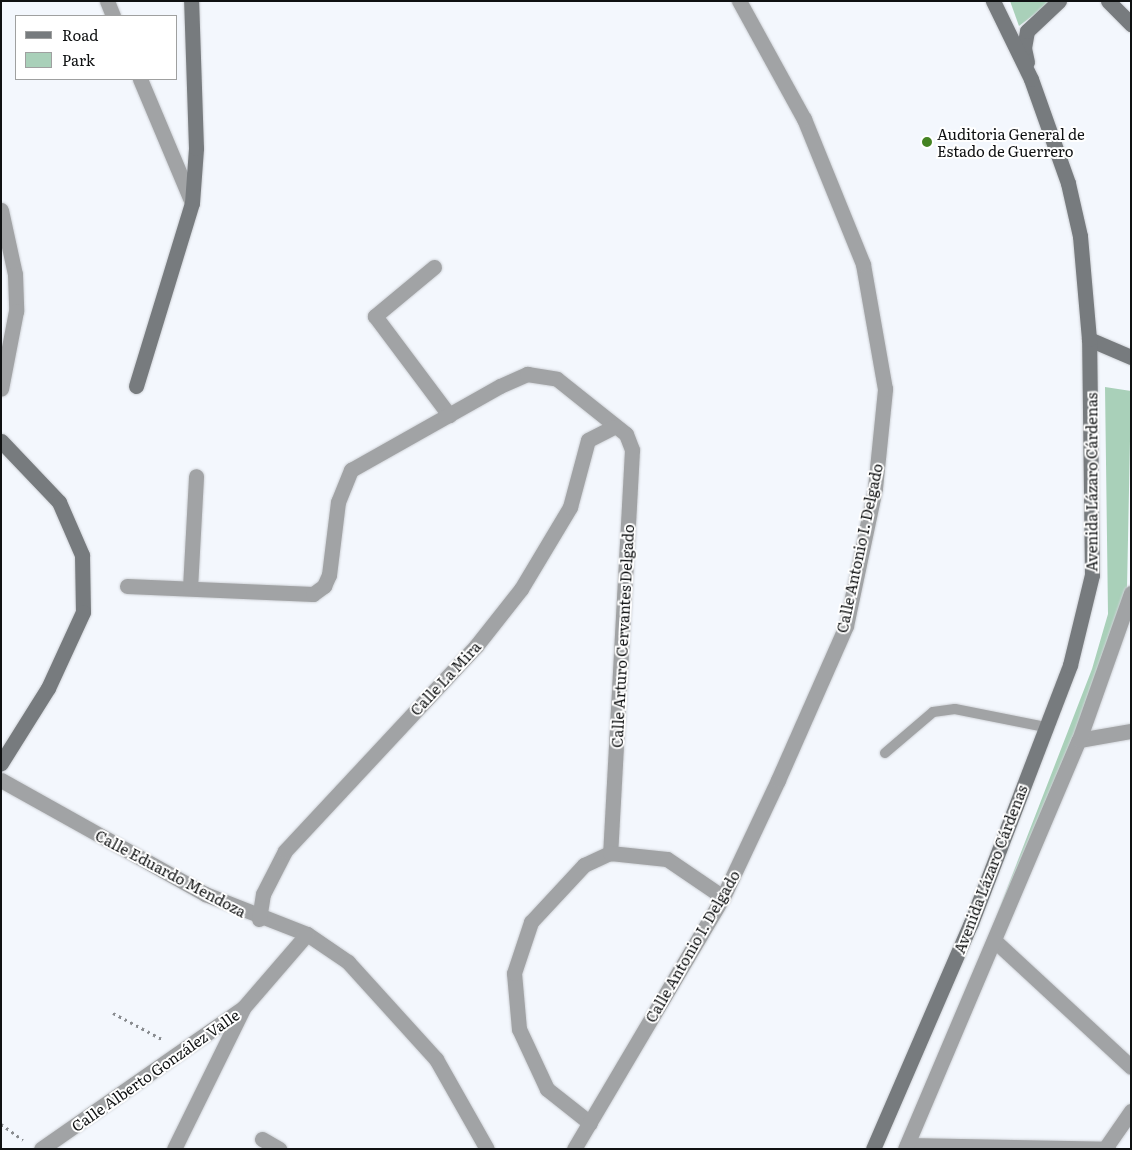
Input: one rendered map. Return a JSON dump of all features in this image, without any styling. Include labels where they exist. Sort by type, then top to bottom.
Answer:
[{"type":"main road","points":[[136,386],[192,203],[196,148],[191,1]]},
{"type":"main road","name":"Avenida Lázaro Cárdenas","points":[[873,1149],[971,923],[1070,665],[1092,575],[1089,339],[1080,236],[1068,183],[1031,79],[993,1]]},
{"type":"main road","points":[[1031,79],[1024,48],[1028,31],[1059,1]]},
{"type":"main road","points":[[1108,1],[1131,24]]},
{"type":"main road","points":[[1089,339],[1131,357]]},
{"type":"main road","points":[[1,441],[59,502],[82,555],[83,602],[83,612],[48,688],[1,763]]},
{"type":"street","points":[[106,1],[113,15]]},
{"type":"street","name":"Calle Antonio I. Delgado","points":[[574,1149],[723,897],[846,626],[875,488],[885,389],[863,264],[804,120],[738,1]]},
{"type":"street","points":[[140,80],[192,203]]},
{"type":"street","points":[[1,210],[15,274],[16,312],[1,389]]},
{"type":"street","points":[[434,267],[375,316],[449,415]]},
{"type":"street","name":"Calle Arturo Cervantes Delgado","points":[[190,588],[313,594],[324,586],[329,575],[338,502],[351,470],[449,415],[528,374],[557,379],[613,428],[626,434],[632,450],[610,854]]},
{"type":"street","name":"Calle La Mira","points":[[259,919],[263,894],[285,851],[476,646],[521,589],[570,508],[588,440],[613,428]]},
{"type":"street","points":[[127,586],[190,588],[196,476]]},
{"type":"street","name":"Avenida Lázaro Cárdenas","points":[[906,1147],[1079,740],[1131,594]]},
{"type":"street","points":[[1079,740],[1131,731]]},
{"type":"street","name":"Calle Eduardo Mendoza","points":[[1,780],[204,894],[259,919],[307,934],[348,962],[436,1059],[487,1149]]},
{"type":"street","points":[[590,1123],[547,1089],[519,1029],[514,973],[531,922],[584,865],[610,854],[667,859],[723,897]]},
{"type":"street","points":[[174,1149],[244,1008],[307,934]]},
{"type":"street","points":[[995,941],[1131,1067]]},
{"type":"street","name":"Calle Alberto González Valle","points":[[35,1146],[244,1008]]},
{"type":"street","points":[[906,1147],[1107,1148],[1131,1112]]},
{"type":"street","points":[[262,1139],[279,1149]]},
{"type":"lane","points":[[885,753],[933,712],[955,709],[1045,727]]},
{"type":"path","points":[[113,1013],[182,1050]]},
{"type":"path","points":[[1,1124],[35,1146]]},
{"type":"green space","points":[[1010,1],[1052,1],[1019,26]]},
{"type":"green space","points":[[1105,387],[1131,391],[1127,589],[1092,695],[984,948],[1092,669],[1108,614]]},
{"type":"place","name":"Auditoria General de Estado de Guerrero","points":[[927,142]]}]
